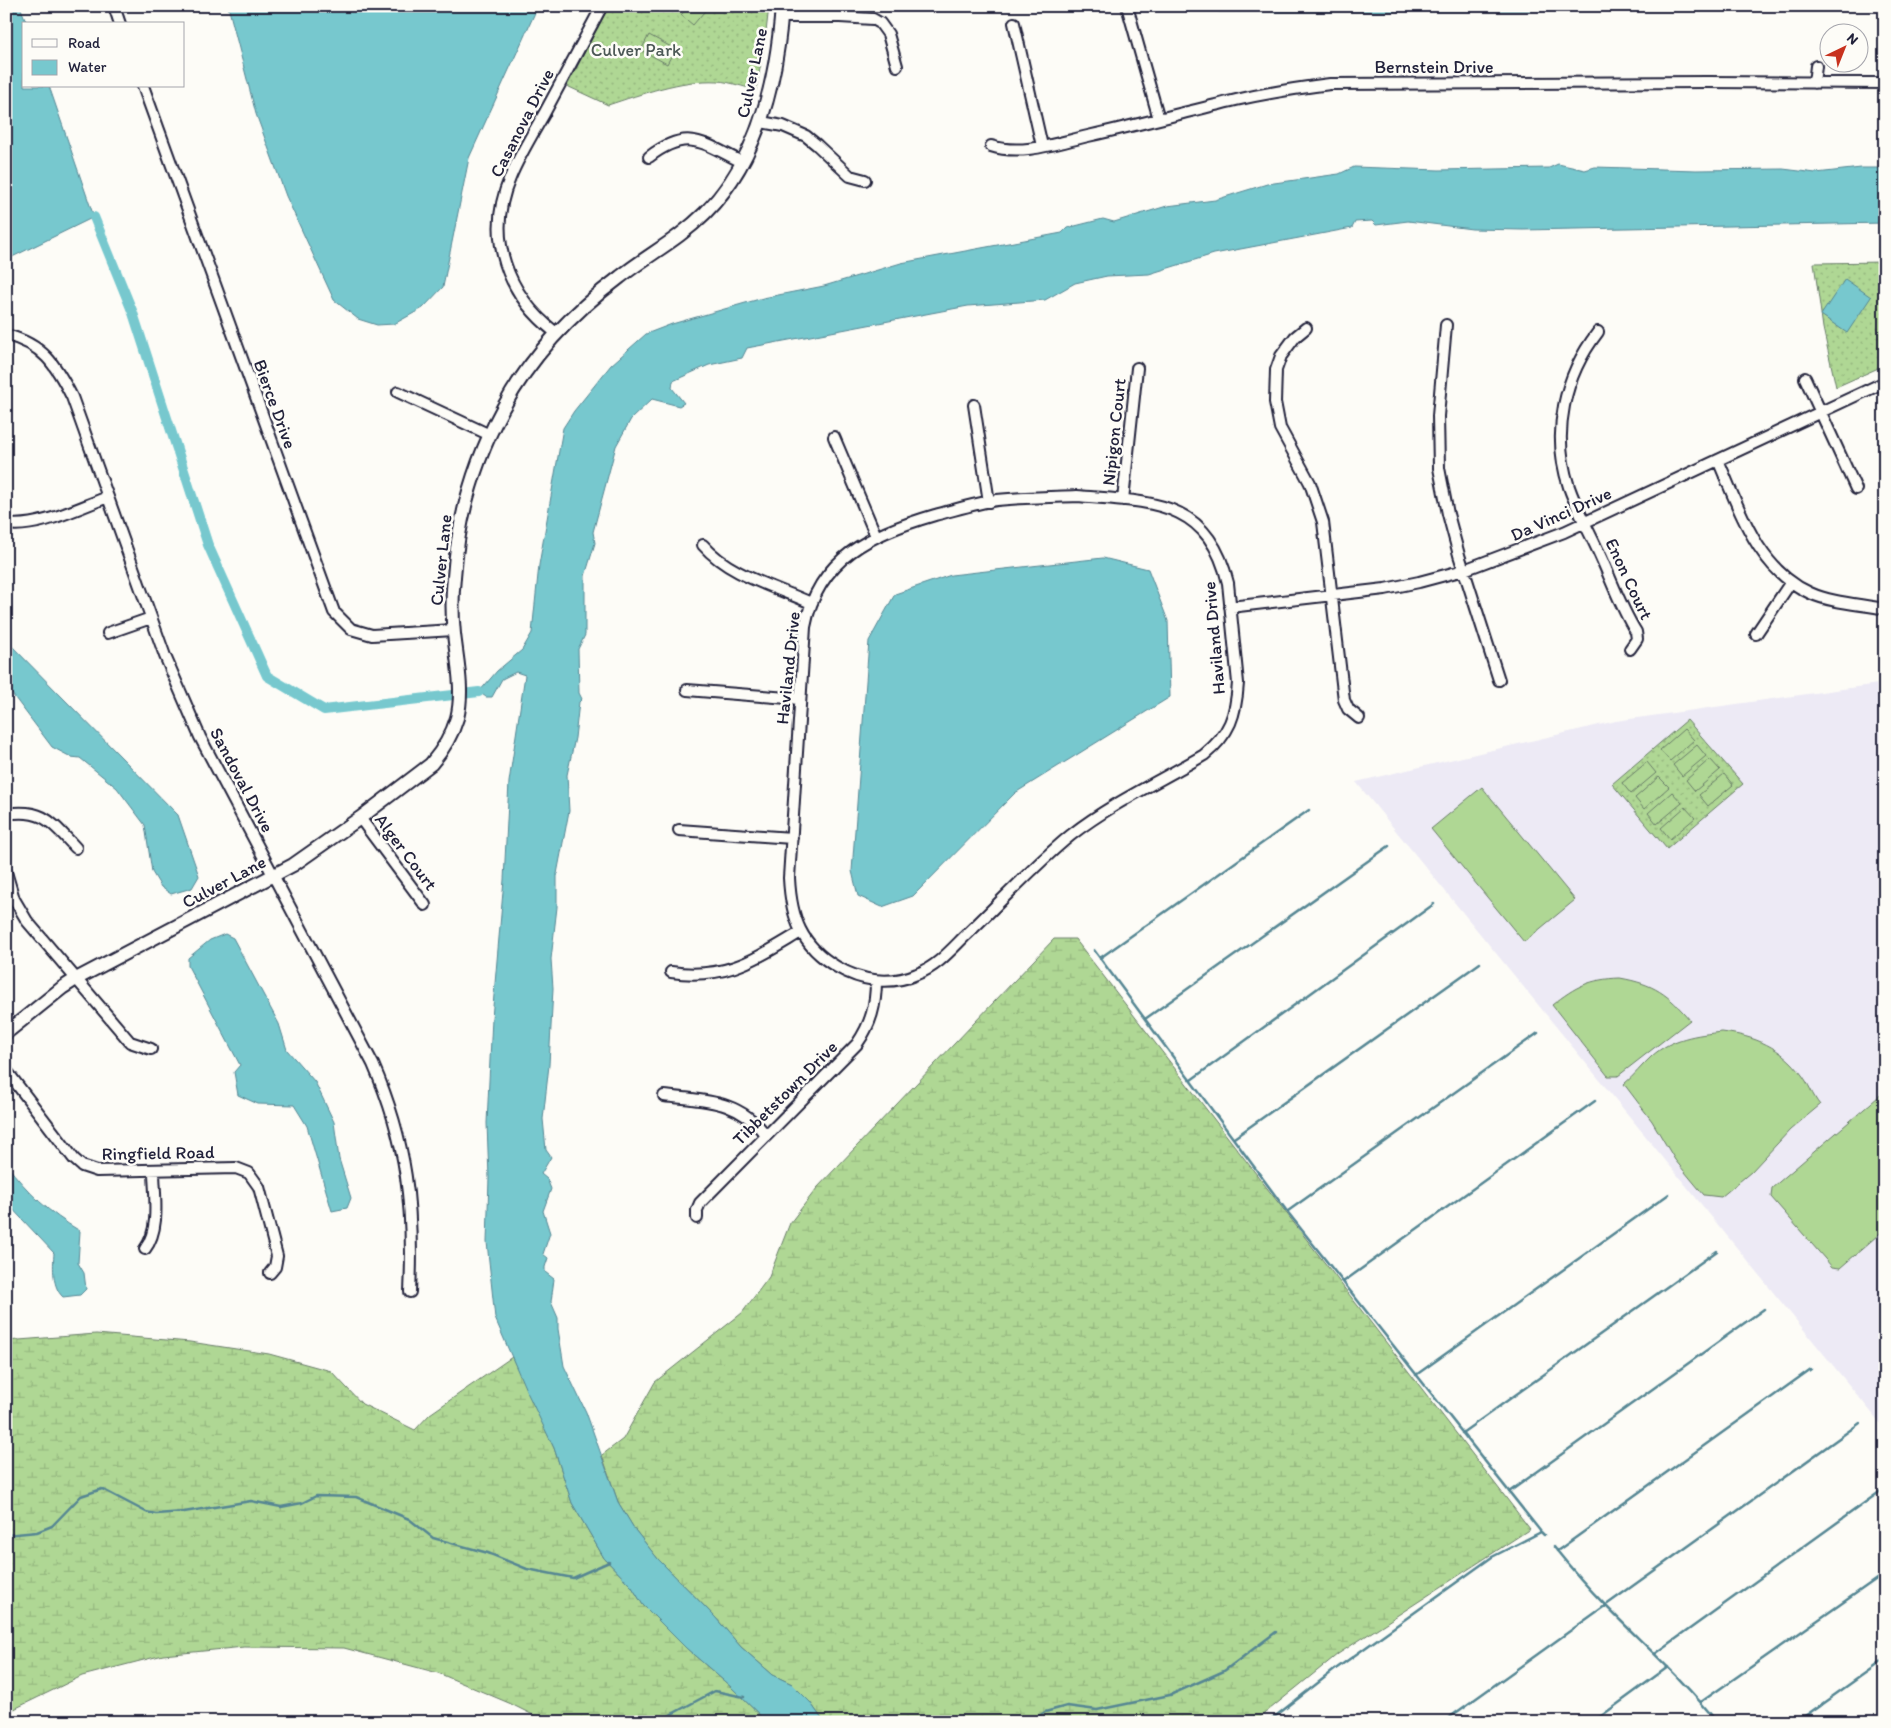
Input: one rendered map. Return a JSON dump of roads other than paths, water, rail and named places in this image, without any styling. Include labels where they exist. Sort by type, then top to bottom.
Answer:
[{"type":"street","points":[[114,6],[119,22]]},
{"type":"street","name":"Casanova Drive","points":[[556,333],[536,316],[524,301],[508,274],[500,239],[501,209],[510,177],[602,6]]},
{"type":"street","points":[[1127,6],[1160,119]]},
{"type":"street","points":[[782,12],[873,19],[880,23],[888,34],[897,66]]},
{"type":"street","name":"Culver Lane","points":[[6,1033],[76,979],[293,865],[432,764],[448,740],[456,721],[460,702],[454,630],[453,578],[460,524],[475,472],[490,435],[504,406],[522,378],[556,333],[596,295],[621,275],[668,245],[686,231],[718,199],[742,162],[768,99],[775,65],[782,12]]},
{"type":"street","points":[[1014,23],[1042,146]]},
{"type":"street","points":[[1814,84],[1816,66]]},
{"type":"street","name":"Bernstein Drive","points":[[991,146],[1012,151],[1042,146],[1248,98],[1297,88],[1330,84],[1885,83]]},
{"type":"street","name":"Bierce Drive","points":[[144,88],[334,612],[351,629],[372,635],[454,630]]},
{"type":"street","points":[[760,122],[783,126],[806,136],[850,176],[865,180]]},
{"type":"street","points":[[648,157],[663,146],[678,140],[697,140],[742,162]]},
{"type":"street","points":[[1446,325],[1438,416],[1439,468],[1448,514],[1499,680]]},
{"type":"street","points":[[1306,328],[1295,337],[1281,356],[1276,370],[1275,402],[1280,428],[1310,483],[1318,502],[1323,522],[1344,700],[1348,708],[1358,718]]},
{"type":"street","name":"Enon Court","points":[[1598,332],[1585,348],[1571,379],[1565,402],[1561,438],[1565,472],[1569,487],[1636,632],[1635,644],[1630,649]]},
{"type":"street","name":"Sandoval Drive","points":[[6,335],[35,347],[54,364],[72,398],[179,692],[200,737],[373,1064],[394,1117],[411,1206],[412,1254],[410,1292]]},
{"type":"street","name":"Nipigon Court","points":[[1123,500],[1137,368]]},
{"type":"street","points":[[1805,378],[1856,489]]},
{"type":"street","name":"Da Vinci Drive","points":[[1230,607],[1332,596],[1410,584],[1464,570],[1518,551],[1585,522],[1885,382]]},
{"type":"street","points":[[398,392],[490,435]]},
{"type":"street","points":[[974,405],[989,502]]},
{"type":"street","points":[[834,437],[876,536]]},
{"type":"street","points":[[1718,460],[1751,535],[1769,560],[1791,582],[1823,598],[1885,609]]},
{"type":"street","name":"Haviland Drive","points":[[1077,496],[1148,502],[1168,507],[1181,513],[1202,530],[1211,542],[1224,568],[1238,683],[1237,698],[1228,728],[1214,747],[1204,755],[1113,806],[1073,834],[1047,856],[974,928],[928,968],[904,979],[876,981],[857,976],[826,960],[808,943],[801,932],[793,911],[789,878],[805,627],[812,603],[824,580],[834,567],[860,545],[876,536],[917,520],[989,502],[1077,496]]},
{"type":"street","points":[[6,524],[36,523],[108,498]]},
{"type":"street","points":[[703,545],[712,555],[734,571],[812,603]]},
{"type":"street","points":[[1756,634],[1791,582]]},
{"type":"street","points":[[108,633],[151,618]]},
{"type":"street","points":[[687,690],[800,699]]},
{"type":"street","points":[[6,814],[23,811],[37,814],[51,822],[76,848]]},
{"type":"street","name":"Alger Court","points":[[360,818],[425,905]]},
{"type":"street","points":[[679,830],[792,838]]},
{"type":"street","points":[[6,872],[10,888],[22,913],[76,979],[130,1042],[151,1049]]},
{"type":"street","points":[[672,972],[704,974],[731,969],[757,958],[801,932]]},
{"type":"street","name":"Tibbetstown Drive","points":[[697,1218],[697,1210],[700,1203],[861,1038],[870,1023],[874,1010],[876,981]]},
{"type":"street","name":"Ringfield Road","points":[[6,1070],[74,1159],[82,1166],[97,1171],[236,1168],[249,1173],[259,1187],[277,1256],[275,1267],[270,1273]]},
{"type":"street","points":[[664,1096],[717,1102],[729,1106],[751,1118],[766,1135]]},
{"type":"street","points":[[145,1249],[152,1237],[154,1228],[154,1170]]},
{"type":"water","points":[[6,6],[20,6],[26,22],[22,22],[22,88],[50,88],[94,217],[6,260]]},
{"type":"water","points":[[228,6],[538,6],[469,158],[443,287],[423,308],[394,324],[377,325],[358,319],[334,300],[286,196],[256,114]]},
{"type":"water","points":[[1207,6],[1800,6],[1790,10],[1219,12]]},
{"type":"water","points":[[1558,164],[1585,170],[1595,167],[1696,170],[1783,169],[1816,173],[1861,168],[1885,168],[1885,223],[1523,230],[1472,229],[1408,221],[1376,225],[1372,221],[1355,222],[1352,228],[1214,254],[1149,274],[1107,276],[1075,283],[1045,300],[968,306],[747,348],[742,358],[709,365],[673,381],[672,388],[684,403],[679,406],[652,399],[631,419],[616,446],[593,532],[595,543],[585,576],[585,635],[578,649],[579,693],[582,699],[579,702],[575,738],[567,775],[569,811],[557,874],[557,907],[551,959],[553,988],[549,1065],[543,1119],[546,1150],[551,1157],[541,1174],[547,1179],[551,1189],[543,1211],[550,1233],[543,1254],[548,1258],[545,1272],[554,1279],[551,1302],[558,1318],[564,1366],[586,1412],[618,1502],[635,1530],[658,1559],[715,1617],[741,1647],[773,1675],[792,1684],[810,1702],[824,1722],[767,1722],[731,1687],[686,1648],[643,1605],[632,1587],[604,1558],[572,1503],[554,1448],[526,1390],[495,1318],[487,1242],[489,1178],[487,1123],[492,1018],[504,880],[509,782],[525,675],[516,672],[502,679],[492,697],[486,697],[479,692],[497,671],[522,650],[532,633],[539,565],[563,428],[574,411],[611,365],[646,334],[672,324],[763,298],[824,286],[901,263],[1062,233],[1067,228],[1103,219],[1114,222],[1167,206],[1215,200],[1267,184],[1339,174],[1354,167],[1439,170],[1549,168]]},
{"type":"water","points":[[1845,279],[1871,297],[1847,333],[1821,315]]},
{"type":"water","points":[[1103,558],[1148,569],[1168,621],[1170,697],[1015,793],[913,896],[882,907],[858,896],[852,871],[869,641],[895,594],[951,575]]},
{"type":"water","points":[[6,640],[178,815],[199,876],[192,888],[171,894],[161,887],[152,872],[145,825],[117,788],[80,758],[71,757],[52,747],[6,686]]},
{"type":"water","points":[[225,934],[233,938],[279,1024],[287,1050],[315,1082],[334,1122],[339,1159],[351,1198],[347,1208],[332,1211],[307,1126],[294,1105],[258,1104],[238,1095],[234,1072],[240,1065],[188,966],[188,958],[210,940]]},
{"type":"water","points":[[6,1164],[40,1202],[58,1217],[80,1231],[78,1263],[84,1273],[86,1289],[80,1295],[63,1297],[59,1293],[54,1276],[54,1253],[6,1202]]},
{"type":"waterway","points":[[94,217],[133,313],[208,545],[267,676],[324,710],[479,692]]},
{"type":"waterway","points":[[1100,958],[1309,810]]},
{"type":"waterway","points":[[1145,1019],[1389,846]]},
{"type":"waterway","points":[[1191,1080],[1434,904]]},
{"type":"waterway","points":[[1094,950],[1286,1210],[1541,1532]]},
{"type":"waterway","points":[[1234,1138],[1480,963]]},
{"type":"waterway","points":[[1288,1211],[1538,1033]]},
{"type":"waterway","points":[[1343,1282],[1595,1101]]},
{"type":"waterway","points":[[1416,1375],[1669,1194]]},
{"type":"waterway","points":[[1462,1433],[1717,1251]]},
{"type":"waterway","points":[[1509,1492],[1764,1309]]},
{"type":"waterway","points":[[1557,1551],[1811,1369]]},
{"type":"waterway","points":[[1443,1722],[1860,1423]]},
{"type":"waterway","points":[[1655,1654],[1885,1488]]},
{"type":"waterway","points":[[6,1535],[37,1532],[52,1526],[81,1496],[102,1489],[146,1512],[156,1514],[184,1512],[251,1501],[281,1507],[302,1503],[316,1496],[356,1497],[409,1519],[433,1538],[488,1553],[527,1569],[573,1578],[609,1562]]},
{"type":"waterway","points":[[1268,1722],[1337,1668],[1492,1557],[1541,1532],[1544,1535]]},
{"type":"waterway","points":[[1554,1547],[1592,1591],[1677,1676],[1717,1722]]},
{"type":"waterway","points":[[1701,1702],[1885,1573]]},
{"type":"waterway","points":[[1030,1722],[1045,1712],[1067,1706],[1097,1710],[1170,1695],[1224,1671],[1276,1632]]},
{"type":"waterway","points":[[1798,1721],[1885,1659]]},
{"type":"waterway","points":[[1593,1722],[1668,1667]]},
{"type":"waterway","points":[[657,1722],[715,1691],[744,1697]]},
{"type":"waterway","points":[[759,1722],[764,1717]]},
{"type":"park label","name":"Culver Park","points":[[636,50]]}]
